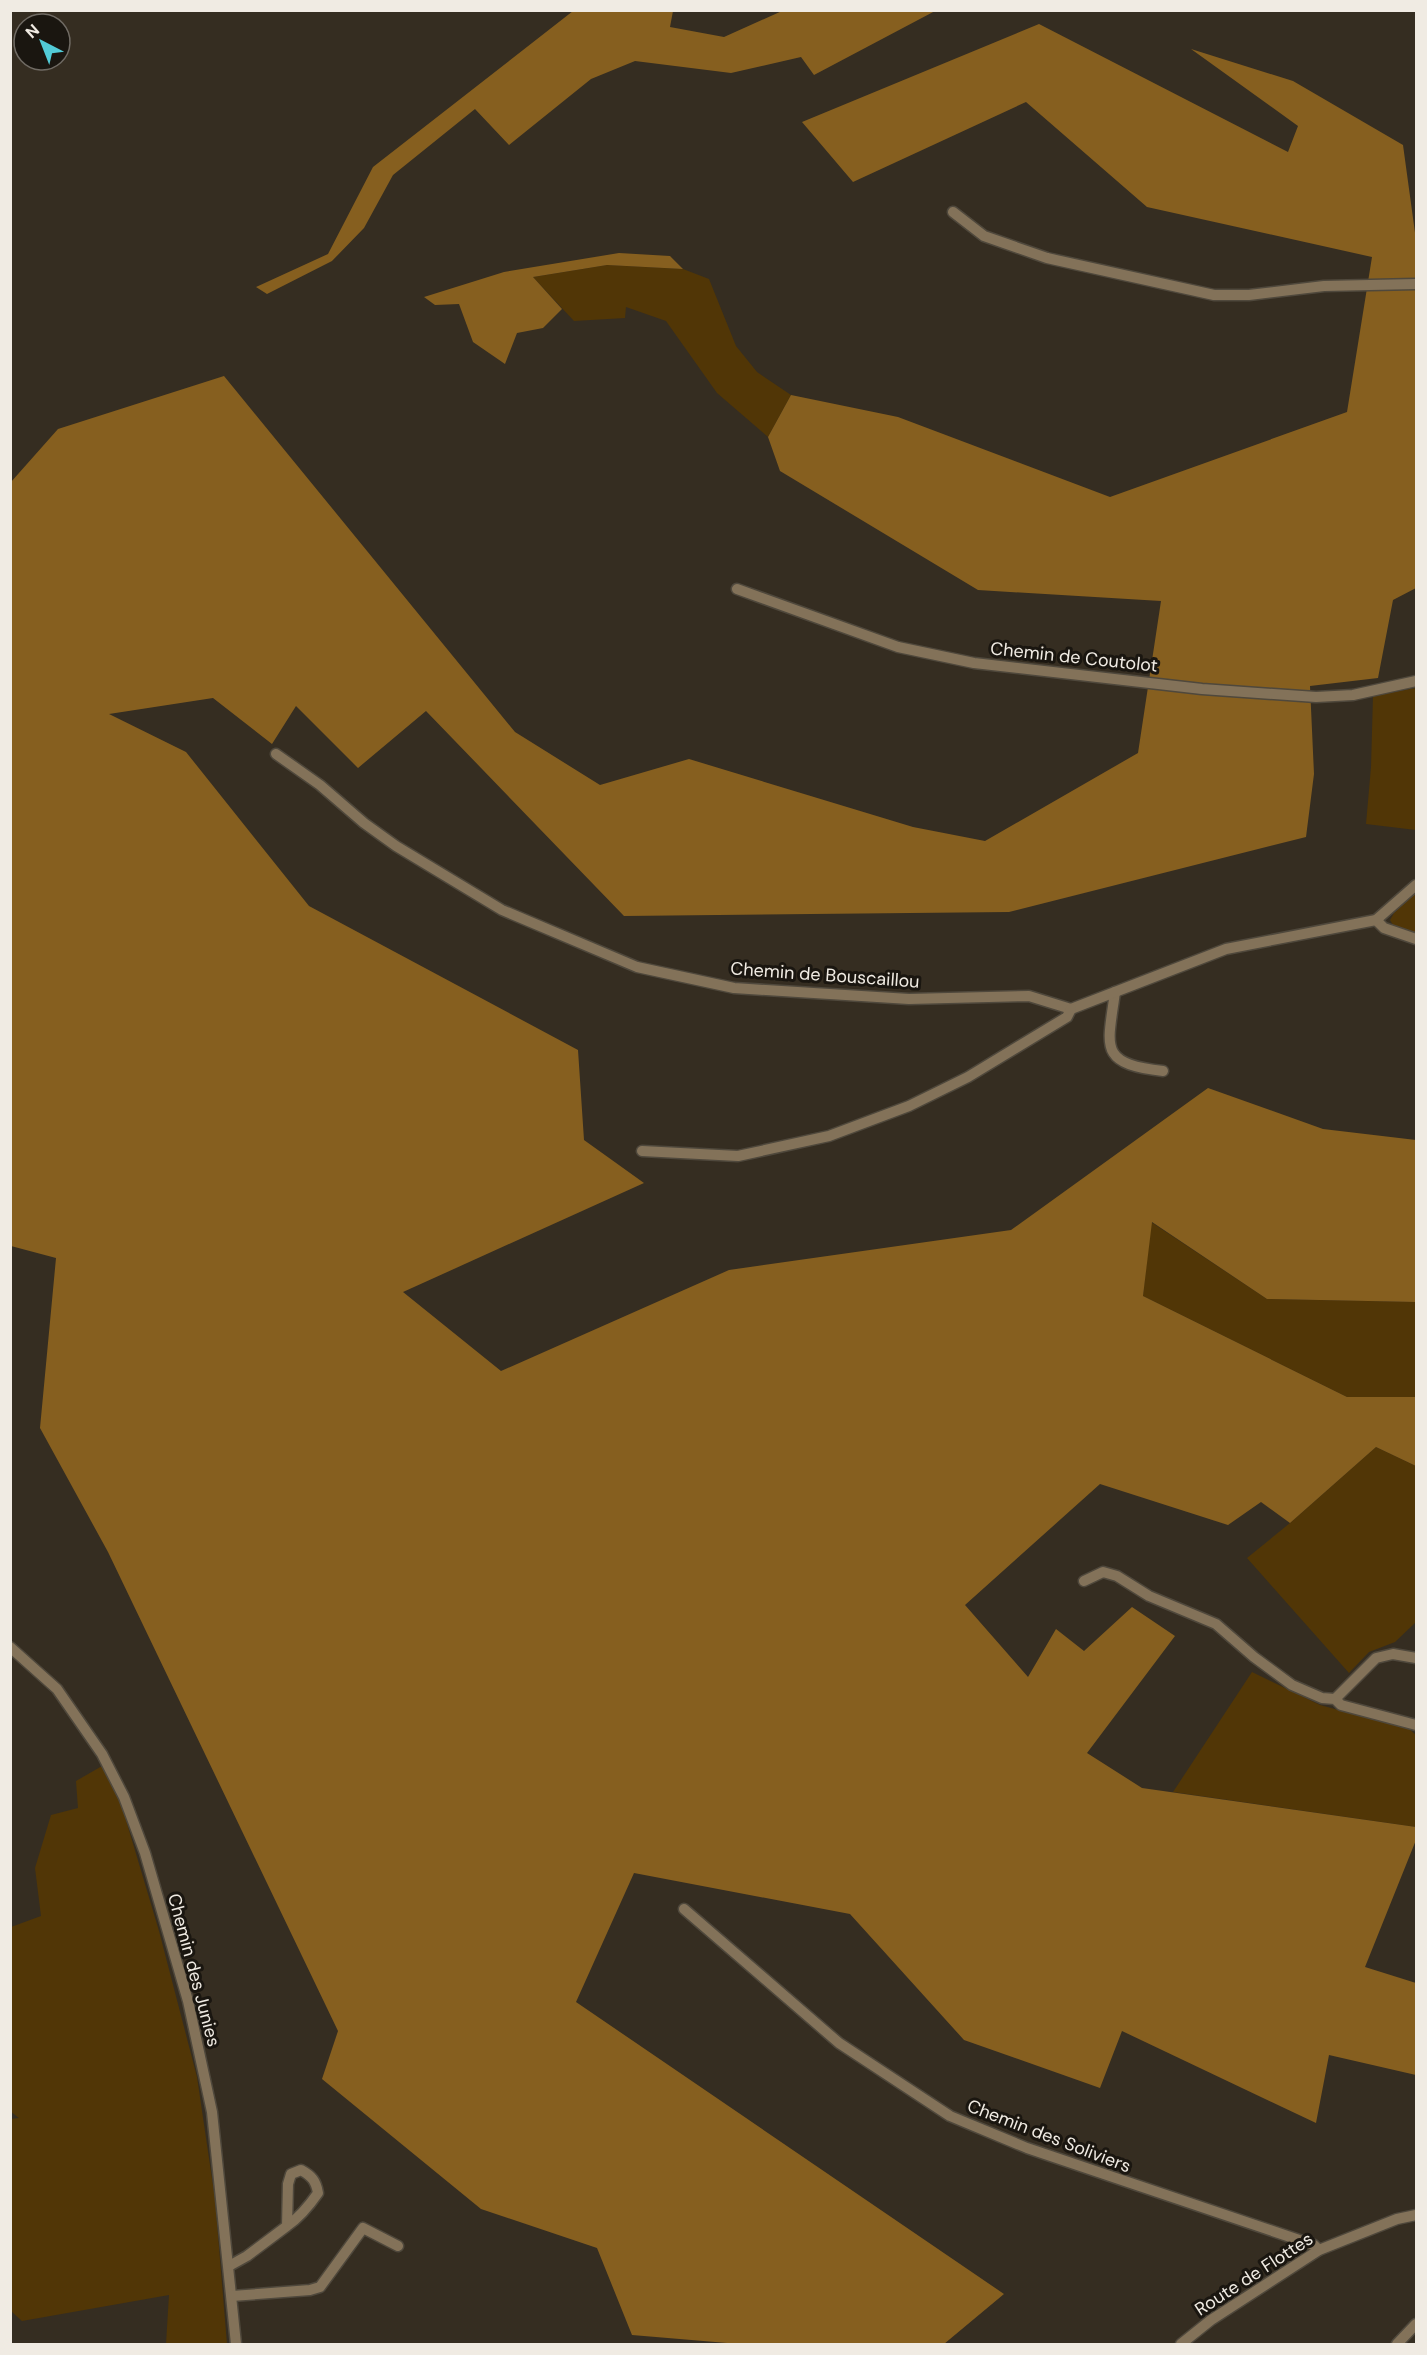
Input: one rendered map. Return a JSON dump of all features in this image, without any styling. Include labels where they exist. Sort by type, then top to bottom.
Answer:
[{"type":"street","points":[[953,212],[984,236],[1047,258],[1214,295],[1249,295],[1324,286],[1416,284]]},
{"type":"street","name":"Chemin de Coutolot","points":[[737,589],[898,647],[974,663],[1202,688],[1316,697],[1353,695],[1416,681]]},
{"type":"street","name":"Chemin de Bouscaillou","points":[[276,754],[320,785],[364,823],[396,846],[502,910],[637,967],[734,988],[909,999],[1029,996],[1071,1009]]},
{"type":"street","points":[[642,1150],[738,1156],[829,1136],[909,1106],[968,1077],[1067,1017],[1071,1009],[1226,949],[1376,920],[1416,885]]},
{"type":"street","points":[[1376,920],[1384,928],[1416,939]]},
{"type":"street","points":[[1115,992],[1108,1045],[1112,1053],[1125,1063],[1139,1069],[1163,1071]]},
{"type":"street","points":[[1084,1581],[1103,1572],[1117,1576],[1149,1596],[1216,1624],[1269,1670],[1292,1685],[1322,1698],[1335,1699],[1341,1705],[1416,1725]]},
{"type":"street","name":"Chemin des Junies","points":[[10,1647],[57,1689],[102,1754],[124,1797],[145,1852],[188,2001],[212,2112],[236,2344]]},
{"type":"street","points":[[1335,1699],[1376,1658],[1393,1654],[1416,1658]]},
{"type":"street","name":"Chemin des Soliviers","points":[[684,1909],[839,2043],[950,2116],[1027,2148],[1314,2245],[1319,2250]]},
{"type":"street","points":[[229,2266],[247,2256],[287,2226],[309,2207],[318,2193],[311,2175],[302,2170],[291,2174],[288,2184],[287,2226]]},
{"type":"street","name":"Route de Flottes","points":[[1181,2344],[1211,2320],[1319,2250],[1397,2219],[1416,2215]]},
{"type":"street","points":[[232,2296],[310,2290],[320,2287],[363,2228],[398,2246]]},
{"type":"street","points":[[1397,2344],[1416,2324]]},
{"type":"shaded area","points":[[573,11],[673,11],[670,27],[724,37],[782,11],[935,11],[814,75],[801,57],[731,73],[635,61],[591,79],[509,145],[475,109],[393,175],[364,228],[332,261],[267,294],[256,287],[328,254],[373,167]]},
{"type":"shaded area","points":[[1039,24],[1288,152],[1298,126],[1191,49],[1293,81],[1403,145],[1416,240],[1416,588],[1393,600],[1378,678],[1310,686],[1314,774],[1306,837],[1009,912],[624,916],[426,711],[358,768],[296,706],[272,744],[213,698],[109,714],[186,752],[309,906],[578,1050],[584,1140],[644,1183],[403,1292],[501,1371],[729,1270],[1011,1230],[1208,1088],[1323,1129],[1416,1140],[1416,1302],[1267,1299],[1152,1222],[1143,1296],[1347,1397],[1416,1397],[1416,1466],[1376,1447],[1290,1523],[1261,1502],[1228,1525],[1100,1484],[965,1605],[1028,1677],[1056,1629],[1084,1651],[1132,1607],[1175,1636],[1087,1753],[1142,1788],[1416,1827],[1416,1840],[1365,1967],[1416,1983],[1416,2075],[1329,2055],[1316,2123],[1122,2031],[1100,2088],[964,2040],[850,1914],[634,1873],[576,2002],[1004,2294],[944,2344],[739,2344],[632,2335],[597,2248],[481,2209],[322,2079],[338,2031],[108,1552],[40,1428],[56,1258],[11,1246],[11,482],[58,429],[224,376],[515,732],[600,785],[689,759],[913,827],[985,841],[1138,753],[1161,601],[978,590],[780,471],[768,437],[791,395],[898,417],[1110,497],[1347,412],[1372,257],[1147,207],[1026,102],[853,182],[802,122]]},
{"type":"shaded area","points":[[619,253],[670,256],[683,269],[607,265],[533,277],[562,309],[543,328],[517,333],[505,364],[473,342],[459,304],[435,305],[424,297],[504,272]]},
{"type":"shaded area","points":[[607,265],[683,269],[709,279],[736,346],[757,372],[791,395],[768,437],[717,393],[666,321],[626,307],[625,318],[574,321],[533,277]]},
{"type":"shaded area","points":[[1416,688],[1416,830],[1366,824],[1371,767],[1373,696]]},
{"type":"shaded area","points":[[1416,893],[1416,933],[1393,925],[1390,920],[1394,913]]},
{"type":"shaded area","points":[[1151,1222],[1267,1299],[1416,1302],[1416,1397],[1347,1397],[1143,1296]]},
{"type":"shaded area","points":[[1376,1447],[1416,1466],[1416,1622],[1395,1642],[1369,1652],[1349,1673],[1247,1558]]},
{"type":"shaded area","points":[[1252,1672],[1320,1705],[1409,1729],[1416,1735],[1416,1827],[1173,1792]]},
{"type":"shaded area","points":[[102,1766],[120,1800],[159,1931],[197,2077],[215,2199],[227,2344],[166,2344],[169,2295],[22,2321],[11,2311],[10,2119],[19,2118],[10,2111],[11,1927],[41,1916],[35,1868],[51,1815],[78,1808],[76,1781]]}]
